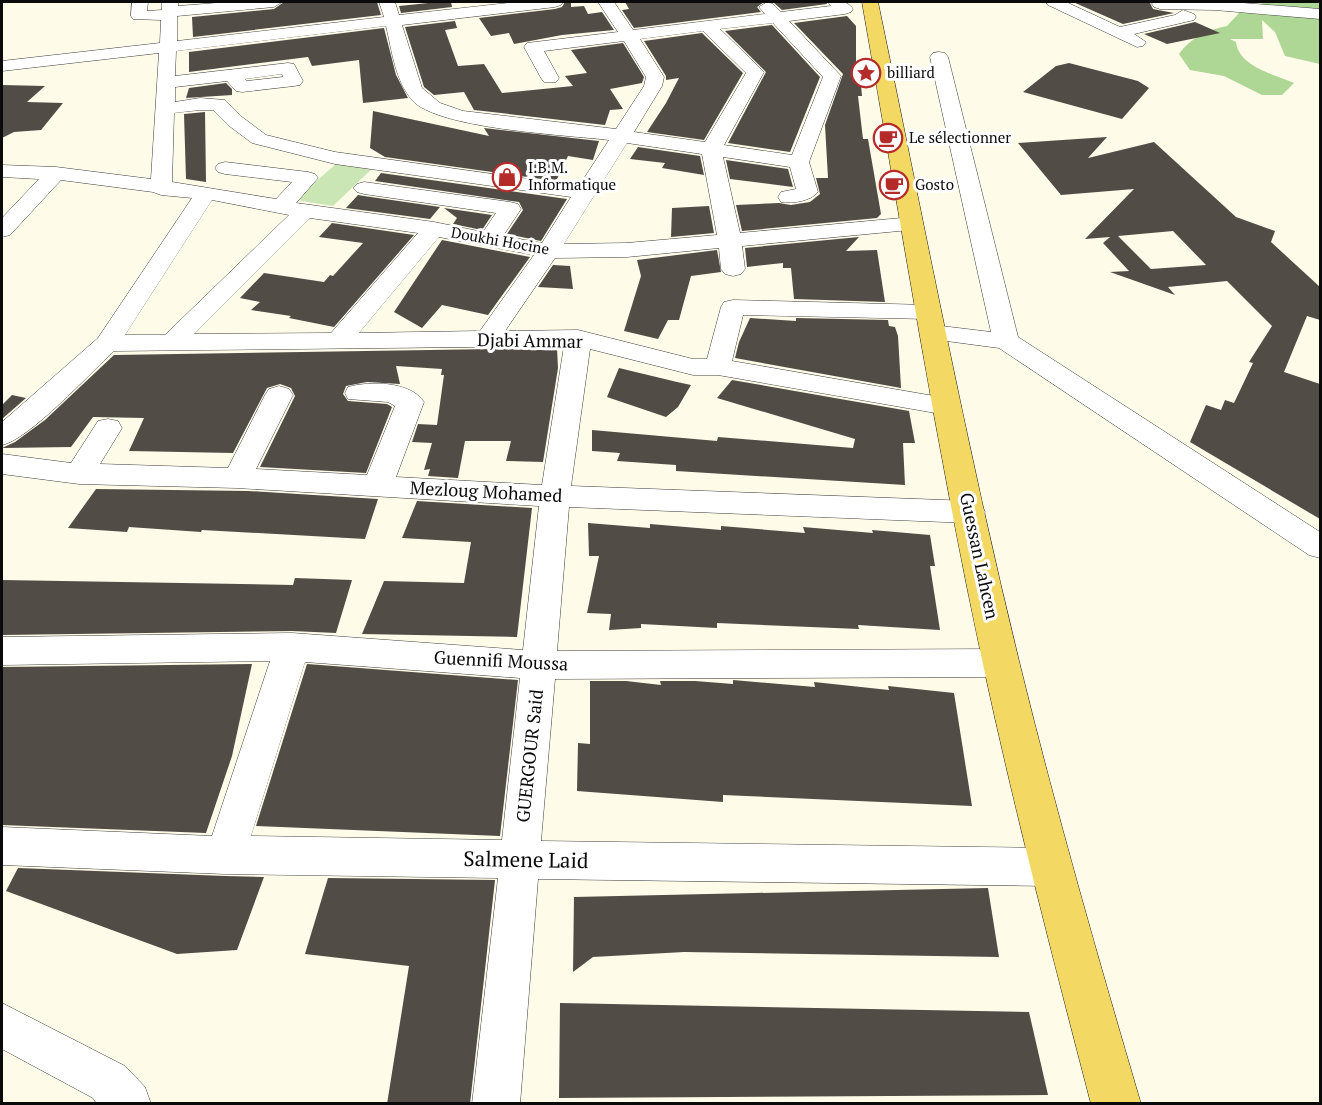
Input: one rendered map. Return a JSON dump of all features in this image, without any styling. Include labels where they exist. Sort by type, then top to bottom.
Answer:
[{"type":"main road","name":"Guessan Lahcen","points":[[870,2],[947,406],[1001,663],[1050,867],[1116,1104]]},
{"type":"street","points":[[140,2],[139,16],[169,9],[274,2]]},
{"type":"street","points":[[387,2],[410,81],[416,94],[434,108],[464,117],[622,136],[799,162]]},
{"type":"street","points":[[2,66],[555,2]]},
{"type":"street","points":[[487,339],[585,194],[653,86],[655,77],[606,2]]},
{"type":"street","points":[[763,2],[832,76],[799,162],[807,192],[789,198]]},
{"type":"street","points":[[550,78],[533,47],[778,19],[845,9],[836,2]]},
{"type":"street","points":[[1054,2],[1148,47]]},
{"type":"street","points":[[1118,33],[1188,17],[1154,3]]},
{"type":"street","points":[[1154,3],[1215,5],[1320,14]]},
{"type":"street","points":[[161,189],[169,9]]},
{"type":"street","points":[[708,27],[755,72],[711,150],[730,241],[733,268]]},
{"type":"street","points":[[939,57],[1006,341]]},
{"type":"street","points":[[166,83],[232,75]]},
{"type":"street","points":[[165,109],[218,104],[235,121],[259,139],[335,158],[398,165],[585,194]]},
{"type":"street","points":[[225,168],[308,178],[280,207]]},
{"type":"street","name":"Doukhi Hocine","points":[[2,171],[56,173],[206,194],[434,229],[548,250],[627,250],[912,224]]},
{"type":"street","points":[[2,230],[56,173]]},
{"type":"street","points":[[364,188],[510,209],[489,240]]},
{"type":"street","points":[[2,436],[30,414],[107,343],[206,194]]},
{"type":"street","points":[[172,342],[305,211]]},
{"type":"street","points":[[339,341],[434,229]]},
{"type":"street","points":[[718,367],[733,307],[931,323],[1006,341],[1320,547]]},
{"type":"street","name":"Djabi Ammar","points":[[107,343],[578,338],[693,367],[718,367],[947,406]]},
{"type":"street","name":"GUERGOUR Said","points":[[496,1104],[555,496],[578,338]]},
{"type":"street","points":[[358,393],[393,394],[410,402],[377,487]]},
{"type":"street","points":[[237,478],[279,395]]},
{"type":"street","points":[[79,474],[108,428]]},
{"type":"street","name":"Mezloug Mohamed","points":[[2,464],[79,474],[237,478],[555,496],[970,512]]},
{"type":"street","points":[[225,855],[292,647]]},
{"type":"street","name":"Guennifi Moussa","points":[[2,651],[292,647],[539,665],[1001,663]]},
{"type":"street","name":"Salmene Laid","points":[[2,846],[225,855],[1050,867]]},
{"type":"street","points":[[2,1025],[109,1082],[128,1104]]},
{"type":"green space","points":[[1259,2],[1320,2],[1320,64],[1285,56],[1275,32],[1262,20],[1263,39],[1230,39],[1236,42],[1239,51],[1250,64],[1294,83],[1282,95],[1262,95],[1224,76],[1190,70],[1179,54],[1183,48],[1200,35],[1227,26],[1240,12],[1265,6]]},
{"type":"green space","points":[[337,163],[375,166],[333,206],[295,200]]},
{"type":"building","points":[[284,2],[377,2],[381,15],[193,37],[192,17],[274,9]]},
{"type":"building","points":[[451,2],[452,7],[401,13],[399,6]]},
{"type":"building","points":[[565,2],[571,2],[571,7],[584,6],[588,14],[602,12],[614,30],[562,35],[514,44],[509,33],[491,36],[479,18],[555,9],[562,7]]},
{"type":"building","points":[[625,2],[764,2],[757,7],[761,12],[634,28],[622,10],[629,9]]},
{"type":"building","points":[[773,2],[826,2],[827,4],[782,10]]},
{"type":"building","points":[[1073,2],[1143,2],[1150,3],[1153,9],[1174,13],[1123,24]]},
{"type":"building","points":[[847,16],[856,26],[856,64],[859,64],[862,96],[858,96],[863,139],[868,139],[881,214],[877,218],[742,231],[736,205],[779,203],[791,205],[810,202],[820,194],[816,178],[828,178],[825,125],[843,74],[794,23]]},
{"type":"building","points":[[455,21],[457,28],[445,30],[458,66],[484,64],[502,93],[573,86],[565,76],[587,73],[571,50],[623,43],[644,77],[642,83],[610,89],[623,109],[610,110],[605,125],[474,110],[464,92],[434,95],[424,87],[405,27]]},
{"type":"building","points":[[1195,22],[1220,33],[1167,44],[1144,34]]},
{"type":"building","points":[[772,25],[820,77],[790,152],[728,143],[766,72],[725,31]]},
{"type":"building","points":[[384,28],[396,75],[408,98],[363,103],[359,60],[312,66],[308,57],[189,72],[189,52]]},
{"type":"building","points":[[702,33],[743,73],[704,140],[647,132],[679,78],[666,80],[666,76],[644,41]]},
{"type":"building","points":[[1069,63],[1138,81],[1149,88],[1122,119],[1023,92],[1056,66]]},
{"type":"building","points":[[226,83],[232,89],[232,95],[186,98],[189,88]]},
{"type":"building","points":[[2,85],[45,86],[27,102],[63,103],[41,130],[14,132],[2,138]]},
{"type":"building","points":[[373,111],[489,136],[484,128],[599,141],[593,160],[568,156],[556,181],[385,157],[370,148]]},
{"type":"building","points":[[205,112],[206,182],[186,179],[184,114]]},
{"type":"building","points":[[1107,137],[1088,158],[1154,142],[1236,217],[1275,231],[1271,242],[1320,287],[1320,320],[1307,316],[1284,372],[1320,384],[1320,519],[1190,442],[1206,405],[1221,410],[1225,400],[1234,403],[1253,363],[1249,362],[1272,326],[1227,281],[1168,287],[1175,295],[1110,272],[1129,271],[1103,243],[1110,237],[1085,239],[1134,189],[1061,195],[1018,143]],"holes":[[[1173,231],[1206,265],[1151,269],[1118,236]]]},
{"type":"building","points":[[638,147],[700,156],[704,175],[662,168],[665,163],[630,159]]},
{"type":"building","points":[[726,160],[788,169],[793,187],[730,179]]},
{"type":"building","points":[[381,173],[567,199],[541,241],[507,234],[523,210],[519,202],[375,181]]},
{"type":"building","points":[[358,195],[440,207],[430,219],[346,208]]},
{"type":"building","points":[[709,206],[714,233],[671,237],[672,208]]},
{"type":"building","points":[[444,208],[492,215],[482,230],[453,224],[457,218]]},
{"type":"building","points":[[332,223],[414,235],[334,327],[289,318],[291,316],[251,310],[260,302],[240,298],[264,273],[324,282],[330,275],[333,276],[363,243],[319,237]]},
{"type":"building","points":[[859,237],[846,251],[877,250],[885,302],[794,299],[791,268],[783,268],[783,263],[747,267],[745,248]]},
{"type":"building","points":[[442,240],[530,257],[488,315],[442,305],[422,328],[394,312]]},
{"type":"building","points":[[717,250],[721,272],[691,276],[679,320],[668,320],[658,339],[624,331],[641,276],[637,260]]},
{"type":"building","points":[[553,265],[570,266],[573,289],[538,287]]},
{"type":"building","points":[[750,318],[796,321],[796,318],[888,320],[889,326],[895,327],[898,336],[901,388],[735,358],[739,342]]},
{"type":"building","points":[[557,348],[558,368],[543,462],[506,461],[511,441],[465,441],[458,478],[428,476],[430,469],[424,470],[432,443],[412,442],[418,424],[437,425],[444,375],[441,375],[442,369],[396,366],[400,384],[367,382],[346,386],[343,394],[348,401],[387,404],[392,407],[366,473],[260,467],[295,396],[291,388],[280,384],[267,388],[233,453],[129,451],[144,418],[93,417],[71,447],[2,448],[15,442],[45,420],[114,355]]},
{"type":"building","points":[[619,368],[691,385],[678,407],[666,417],[607,397]]},
{"type":"building","points":[[732,380],[909,411],[915,443],[903,443],[905,485],[676,471],[676,465],[617,461],[620,453],[592,451],[592,430],[717,441],[718,437],[853,448],[855,439],[717,398]]},
{"type":"building","points":[[12,395],[26,398],[2,419],[2,405]]},
{"type":"building","points":[[96,489],[248,491],[378,499],[365,539],[129,527],[127,532],[68,528]]},
{"type":"building","points":[[417,501],[532,508],[517,637],[362,634],[384,581],[464,583],[471,542],[402,538]]},
{"type":"building","points":[[588,523],[650,528],[650,524],[721,530],[721,526],[805,533],[803,527],[930,535],[935,566],[930,566],[940,630],[858,625],[859,629],[717,623],[717,628],[641,624],[641,628],[609,630],[611,614],[587,613],[599,556],[589,556]]},
{"type":"building","points":[[295,578],[352,580],[336,633],[292,631],[2,635],[2,580],[293,585]]},
{"type":"building","points":[[252,664],[232,756],[206,833],[2,825],[2,667]]},
{"type":"building","points":[[307,664],[518,680],[500,836],[256,826]]},
{"type":"building","points":[[733,680],[815,687],[814,682],[889,690],[888,686],[954,693],[972,806],[723,795],[723,802],[577,791],[578,743],[590,744],[590,681],[626,681],[661,685],[660,681],[733,684]]},
{"type":"building","points":[[18,868],[264,877],[237,950],[177,954],[6,891]]},
{"type":"building","points":[[328,878],[495,880],[470,1104],[387,1104],[409,966],[305,954]]},
{"type":"building","points":[[988,888],[999,957],[684,952],[593,957],[573,972],[574,897]]},
{"type":"building","points":[[560,1003],[1029,1012],[1048,1095],[559,1098]]},
{"type":"place","name":"billiard","points":[[866,73]]},
{"type":"place","name":"Le sélectionner","points":[[888,138]]},
{"type":"place","name":"I.B.M. Informatique","points":[[507,177]]},
{"type":"place","name":"Gosto","points":[[894,185]]}]
